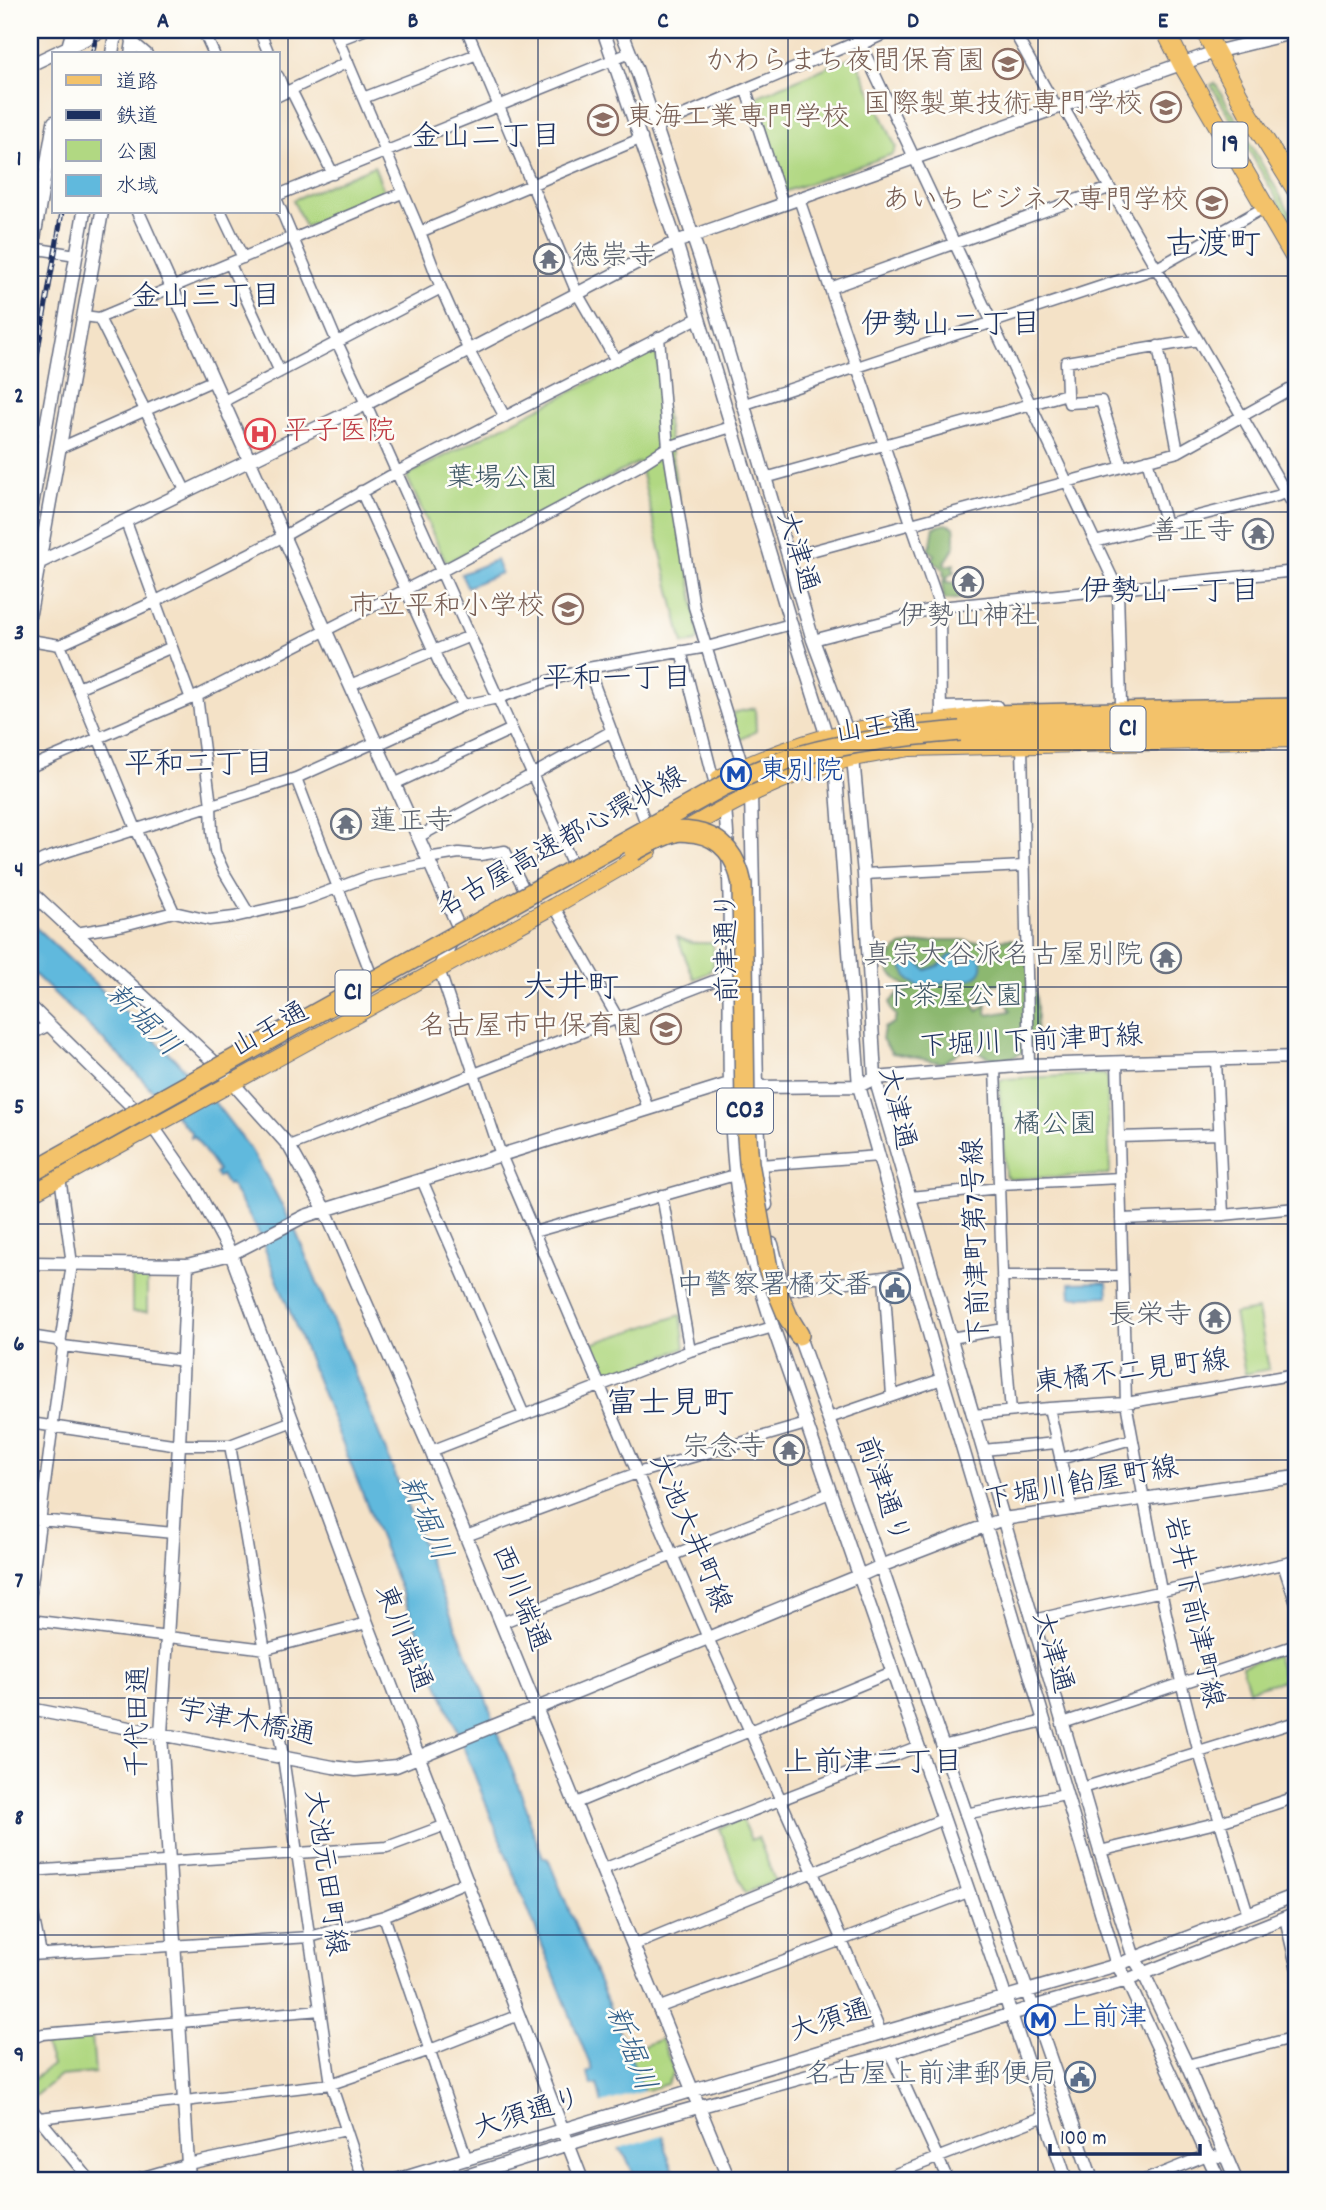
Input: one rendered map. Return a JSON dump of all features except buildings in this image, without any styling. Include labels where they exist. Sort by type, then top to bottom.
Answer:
[{"type":"highway","name":"19","points":[[1165,30],[1296,260]]},
{"type":"highway","name":"19","points":[[1204,30],[1249,114],[1296,190]]},
{"type":"highway","points":[[941,715],[1296,711]]},
{"type":"highway","name":"名古屋高速都心環状線","points":[[30,1173],[723,786],[797,756],[877,739],[960,732],[1231,727],[1296,723]]},
{"type":"highway","name":"C03","points":[[410,961],[430,963],[657,838],[677,831],[713,838],[729,852],[740,872],[742,884],[745,1111],[749,1163],[780,1322]]},
{"type":"highway","points":[[780,1322],[799,1335]]},
{"type":"main road","name":"山王通","points":[[30,1164],[572,863],[713,781],[786,750],[847,731],[941,715],[1296,711]]},
{"type":"main road","name":"山王通","points":[[30,1194],[554,906],[724,807],[794,775],[835,762],[909,748],[1296,739]]},
{"type":"street","points":[[67,51],[73,30]]},
{"type":"street","points":[[67,51],[104,30]]},
{"type":"street","points":[[112,52],[114,40],[121,30]]},
{"type":"street","points":[[203,30],[213,52]]},
{"type":"street","points":[[259,30],[268,52]]},
{"type":"street","points":[[364,30],[336,35],[441,288],[469,351],[505,417]]},
{"type":"street","points":[[467,30],[577,293],[615,359]]},
{"type":"street","name":"大津通","points":[[603,30],[676,242],[835,762],[859,1086],[912,1273],[1117,1965],[1127,1980],[1202,2157],[1219,2180]]},
{"type":"street","name":"大津通","points":[[621,30],[692,236],[813,640],[847,731],[853,758],[864,874],[876,1078],[910,1197],[1100,1851],[1134,1958],[1187,2065],[1236,2180]]},
{"type":"street","points":[[854,30],[1118,590],[1121,703]]},
{"type":"street","points":[[655,127],[893,30]]},
{"type":"street","points":[[1013,30],[1157,268],[1296,510]]},
{"type":"street","points":[[35,565],[366,404],[676,242],[1215,52],[1296,32]]},
{"type":"street","points":[[280,194],[630,53]]},
{"type":"street","points":[[363,98],[477,54]]},
{"type":"street","points":[[30,65],[52,57]]},
{"type":"street","points":[[333,174],[285,93],[348,62]]},
{"type":"street","points":[[746,90],[783,204]]},
{"type":"street","points":[[30,262],[52,132]]},
{"type":"street","points":[[420,232],[642,138]]},
{"type":"street","points":[[830,288],[1109,188]]},
{"type":"street","points":[[84,316],[99,318],[402,193]]},
{"type":"street","points":[[799,199],[940,607],[941,715]]},
{"type":"street","points":[[742,405],[1157,268],[1265,206]]},
{"type":"street","points":[[280,208],[337,342],[572,863]]},
{"type":"street","points":[[30,517],[84,214]]},
{"type":"street","points":[[30,613],[35,565],[60,449],[102,214]]},
{"type":"street","points":[[139,214],[458,926],[439,969]]},
{"type":"street","points":[[222,214],[243,258]]},
{"type":"street","points":[[32,241],[76,255]]},
{"type":"street","points":[[230,264],[279,372]]},
{"type":"street","points":[[224,401],[441,288]]},
{"type":"street","points":[[99,318],[186,492]]},
{"type":"street","points":[[30,640],[61,645],[156,601],[284,536],[397,472],[698,318]]},
{"type":"street","points":[[659,337],[668,447],[694,607],[743,766]]},
{"type":"street","points":[[1122,467],[1101,401],[1069,403],[1066,362],[1198,340]]},
{"type":"street","points":[[1158,346],[1178,452]]},
{"type":"street","points":[[60,449],[214,380]]},
{"type":"street","points":[[789,557],[1178,452],[1296,386]]},
{"type":"street","points":[[765,478],[1067,394]]},
{"type":"street","points":[[30,426],[46,429]]},
{"type":"street","points":[[30,767],[194,698],[442,571],[637,467],[668,447],[732,427]]},
{"type":"street","points":[[1147,460],[1166,524]]},
{"type":"street","points":[[361,491],[446,678],[464,705]]},
{"type":"street","points":[[1095,542],[1286,492]]},
{"type":"street","points":[[126,522],[172,647],[194,698],[211,805],[215,852],[249,914]]},
{"type":"street","points":[[813,640],[940,607],[1296,571]]},
{"type":"street","points":[[30,866],[44,859],[296,778],[464,705],[498,698],[588,668],[707,647],[791,624]]},
{"type":"street","points":[[350,685],[470,636]]},
{"type":"street","points":[[61,645],[136,829],[174,912]]},
{"type":"street","points":[[78,688],[172,647]]},
{"type":"street","points":[[681,651],[713,781]]},
{"type":"street","points":[[588,668],[645,821]]},
{"type":"street","name":"山王通","points":[[941,715],[1121,703],[1296,699]]},
{"type":"street","points":[[394,784],[512,729]]},
{"type":"street","points":[[418,837],[612,731]]},
{"type":"street","points":[[1022,745],[1029,1065]]},
{"type":"street","points":[[296,778],[371,974]]},
{"type":"street","name":"前津通り","points":[[751,793],[760,1165],[769,1228],[783,1291],[881,1566],[1092,2180]]},
{"type":"street","name":"前津通り","points":[[724,807],[728,847],[729,1084],[735,1175],[749,1249],[780,1322],[806,1424],[1005,1996],[1066,2180]]},
{"type":"street","points":[[76,933],[124,925],[174,912],[209,920],[234,918],[299,902],[369,876],[459,853],[480,855],[505,851],[524,889]]},
{"type":"street","points":[[864,874],[1024,866]]},
{"type":"street","name":"西川端通","points":[[30,891],[234,1083],[289,1146],[325,1210],[431,1451],[729,2180]]},
{"type":"street","points":[[554,906],[617,1017],[648,1109]]},
{"type":"street","name":"大池大井町線","points":[[439,969],[502,1155],[708,1638],[813,1871],[881,2033]]},
{"type":"street","points":[[289,1146],[729,975]]},
{"type":"street","name":"東川端通","points":[[30,1006],[153,1126],[195,1187],[231,1254],[367,1623],[582,2180]]},
{"type":"street","points":[[30,1035],[49,1025]]},
{"type":"street","name":"下堀川下前津町線","points":[[729,1084],[757,1087],[859,1086],[876,1078],[1029,1065],[1296,1057]]},
{"type":"street","points":[[1216,1060],[1223,1215]]},
{"type":"street","name":"岩井下前津町線","points":[[1117,1062],[1126,1403],[1181,1682],[1199,1753],[1248,1914]]},
{"type":"street","name":"下前津町第7号線","points":[[995,1068],[1004,1329],[1011,1411]]},
{"type":"street","points":[[30,1263],[187,1265],[231,1254],[304,1216],[729,1084]]},
{"type":"street","points":[[1119,1137],[1219,1134]]},
{"type":"street","points":[[760,1165],[879,1156]]},
{"type":"street","points":[[534,1232],[735,1175]]},
{"type":"street","points":[[30,1599],[35,1520],[51,1427],[72,1264],[60,1177]]},
{"type":"street","points":[[910,1197],[1000,1186],[1120,1178]]},
{"type":"street","points":[[422,1180],[524,1415]]},
{"type":"street","points":[[662,1195],[690,1351]]},
{"type":"street","points":[[1121,1219],[1223,1215],[1296,1208]]},
{"type":"street","name":"千代田通","points":[[187,1265],[161,1734],[189,2180]]},
{"type":"street","points":[[783,1291],[912,1273]]},
{"type":"street","points":[[1002,1276],[1122,1276]]},
{"type":"street","points":[[884,1277],[892,1396]]},
{"type":"street","points":[[431,1451],[690,1351],[780,1322]]},
{"type":"street","points":[[951,1338],[1004,1329]]},
{"type":"street","points":[[30,1336],[56,1340],[62,1345],[183,1361]]},
{"type":"street","name":"東橘不二見町線","points":[[973,1415],[1126,1403],[1296,1374]]},
{"type":"street","points":[[829,1418],[943,1379]]},
{"type":"street","points":[[1049,1408],[1072,1510]]},
{"type":"street","points":[[30,1423],[179,1444],[230,1445],[293,1421]]},
{"type":"street","points":[[466,1536],[637,1473],[806,1424]]},
{"type":"street","points":[[1060,1459],[1132,1439]]},
{"type":"street","points":[[983,1450],[1056,1443]]},
{"type":"street","name":"大池元田町線","points":[[230,1445],[266,1649],[331,2084],[363,2180]]},
{"type":"street","name":"下堀川飴屋町線","points":[[859,1576],[1003,1519],[1296,1477]]},
{"type":"street","points":[[501,1623],[831,1493]]},
{"type":"street","points":[[35,1520],[173,1533]]},
{"type":"street","points":[[1033,1620],[1296,1561]]},
{"type":"street","points":[[1283,1564],[1296,1604]]},
{"type":"street","points":[[535,1708],[859,1576]]},
{"type":"street","points":[[30,1620],[266,1649],[367,1623]]},
{"type":"street","points":[[1063,1723],[1296,1645]]},
{"type":"street","points":[[576,1803],[892,1672]]},
{"type":"street","name":"宇津木橋通","points":[[30,1709],[356,1770],[396,1766],[420,1758],[535,1708]]},
{"type":"street","points":[[942,1746],[1044,1721]]},
{"type":"street","points":[[1082,1788],[1296,1723]]},
{"type":"street","points":[[603,1869],[919,1746]]},
{"type":"street","points":[[965,1814],[1065,1794]]},
{"type":"street","points":[[1100,1851],[1220,1822],[1296,1797]]},
{"type":"street","points":[[634,1945],[943,1819]]},
{"type":"street","points":[[30,1871],[387,1847],[446,1825]]},
{"type":"street","points":[[30,1899],[35,1955],[310,1937],[384,1916],[468,1881]]},
{"type":"street","points":[[660,2007],[968,1892]]},
{"type":"street","points":[[1005,1996],[1117,1965],[1296,1895]]},
{"type":"street","points":[[384,1916],[467,2160]]},
{"type":"street","points":[[1011,2015],[1144,1974],[1291,1916],[1296,1966]]},
{"type":"street","name":"大須通","points":[[672,2097],[1005,1996]]},
{"type":"street","points":[[30,2039],[43,2034],[320,2010]]},
{"type":"street","points":[[34,2120],[331,2084],[430,2050],[519,2015]]},
{"type":"street","name":"大須通","points":[[699,2106],[891,2053],[1011,2015]]},
{"type":"street","points":[[1187,2065],[1296,2037]]},
{"type":"street","points":[[891,2053],[948,2180]]},
{"type":"street","name":"大須通り","points":[[397,2180],[672,2097]]},
{"type":"street","name":"大須通り","points":[[453,2180],[474,2177],[568,2145],[699,2106]]},
{"type":"street","points":[[30,2107],[34,2120],[90,2180]]},
{"type":"street","points":[[880,2180],[1045,2116]]},
{"type":"street","points":[[133,2180],[188,2164],[346,2130]]},
{"type":"street","points":[[1145,2180],[1202,2157],[1226,2158]]},
{"type":"green space","points":[[851,57],[856,59],[896,147],[893,154],[784,192],[755,100],[758,96]]},
{"type":"green space","points":[[1215,83],[1296,223],[1296,232],[1211,85]]},
{"type":"green space","points":[[374,166],[385,193],[305,227],[293,200]]},
{"type":"green space","name":"葉場公園","points":[[650,352],[657,355],[699,637],[696,642],[683,644],[639,462],[448,562],[445,561],[407,477]]},
{"type":"green space","points":[[946,524],[954,527],[955,542],[944,563],[946,566],[954,564],[955,571],[948,576],[946,582],[956,583],[967,598],[944,599],[944,571],[931,561],[934,555],[928,549],[934,527]]},
{"type":"green space","points":[[755,708],[756,731],[738,741],[732,713]]},
{"type":"green space","points":[[677,937],[692,943],[713,943],[714,963],[708,973],[694,979]]},
{"type":"green space","name":"下茶屋公園","points":[[1011,939],[1025,946],[1034,985],[1037,1038],[1023,1051],[1005,1059],[992,1058],[966,1047],[943,1063],[892,1053],[882,1039],[884,1028],[894,1023],[896,1015],[891,1010],[890,1002],[898,994],[911,990],[890,973],[892,954],[901,946],[941,940],[971,942]],"holes":[[[994,984],[1004,984],[1011,1011],[989,1015],[986,1012],[987,1004],[978,1011],[974,1006],[975,999]]]},
{"type":"green space","name":"橘公園","points":[[1104,1074],[1107,1078],[1110,1172],[1107,1175],[1009,1179],[1005,1175],[999,1081]]},
{"type":"green space","points":[[132,1272],[147,1272],[147,1312],[132,1312]]},
{"type":"green space","points":[[1258,1310],[1269,1369],[1245,1374],[1234,1314]]},
{"type":"green space","points":[[681,1315],[685,1348],[608,1377],[605,1375],[591,1344]]},
{"type":"green space","points":[[1276,1655],[1284,1680],[1249,1690],[1242,1666]]},
{"type":"green space","points":[[742,1819],[751,1840],[758,1837],[775,1881],[745,1893],[719,1828]]},
{"type":"green space","points":[[92,2036],[95,2073],[60,2076],[32,2098],[30,2082],[52,2065],[43,2039]]},
{"type":"green space","points":[[661,2039],[674,2071],[667,2084],[644,2091],[628,2052]]},
{"type":"water","points":[[496,560],[501,573],[467,587],[461,574]]},
{"type":"water","name":"新堀川","points":[[30,922],[175,1059],[215,1103],[249,1147],[296,1232],[485,1697],[543,1857],[548,1859],[663,2136],[665,2150],[678,2180],[636,2180],[620,2150],[597,2084],[592,2085],[587,2073],[592,2070],[257,1229],[230,1184],[227,1185],[221,1175],[218,1177],[215,1174],[218,1171],[194,1136],[191,1138],[191,1132],[125,1061],[30,970]]},
{"type":"water","points":[[972,951],[981,961],[982,968],[968,980],[928,983],[920,987],[909,980],[901,965],[908,958],[912,958],[926,970],[940,965],[950,956]]},
{"type":"water","points":[[1107,1282],[1108,1296],[1071,1297],[1070,1283]]},
{"type":"pier","points":[[647,2090],[666,2134],[616,2149],[599,2104]]},
{"type":"railway","points":[[92,52],[98,30]]},
{"type":"railway","points":[[30,396],[62,214]]},
{"type":"place","name":"かわらまち夜間保育園","points":[[1008,64]]},
{"type":"place","name":"国際製菓技術専門学校","points":[[1166,107]]},
{"type":"place","name":"東海工業専門学校","points":[[603,120]]},
{"type":"place","name":"あいちビジネス専門学校","points":[[1212,203]]},
{"type":"place","name":"徳崇寺","points":[[549,259]]},
{"type":"place","name":"平子医院","points":[[260,434]]},
{"type":"place","name":"善正寺","points":[[1258,534]]},
{"type":"place","name":"伊勢山神社","points":[[968,582]]},
{"type":"place","name":"市立平和小学校","points":[[568,609]]},
{"type":"place","name":"東別院","points":[[736,774]]},
{"type":"place","name":"蓮正寺","points":[[346,824]]},
{"type":"place","name":"真宗大谷派名古屋別院","points":[[1166,958]]},
{"type":"place","name":"名古屋市中保育園","points":[[666,1029]]},
{"type":"place","name":"中警察署橘交番","points":[[895,1288]]},
{"type":"place","name":"長栄寺","points":[[1215,1318]]},
{"type":"place","name":"宗念寺","points":[[789,1450]]},
{"type":"place","name":"上前津","points":[[1040,2020]]},
{"type":"place","name":"名古屋上前津郵便局","points":[[1080,2077]]},
{"type":"district","name":"金山二丁目","points":[[486,139]]},
{"type":"district","name":"古渡町","points":[[1213,247]]},
{"type":"district","name":"金山三丁目","points":[[206,299]]},
{"type":"district","name":"伊勢山二丁目","points":[[951,327]]},
{"type":"district","name":"伊勢山一丁目","points":[[1170,594]]},
{"type":"district","name":"平和一丁目","points":[[617,681]]},
{"type":"district","name":"平和二丁目","points":[[199,767]]},
{"type":"district","name":"大井町","points":[[571,990]]},
{"type":"district","name":"富士見町","points":[[670,1406]]},
{"type":"district","name":"上前津二丁目","points":[[873,1765]]}]
